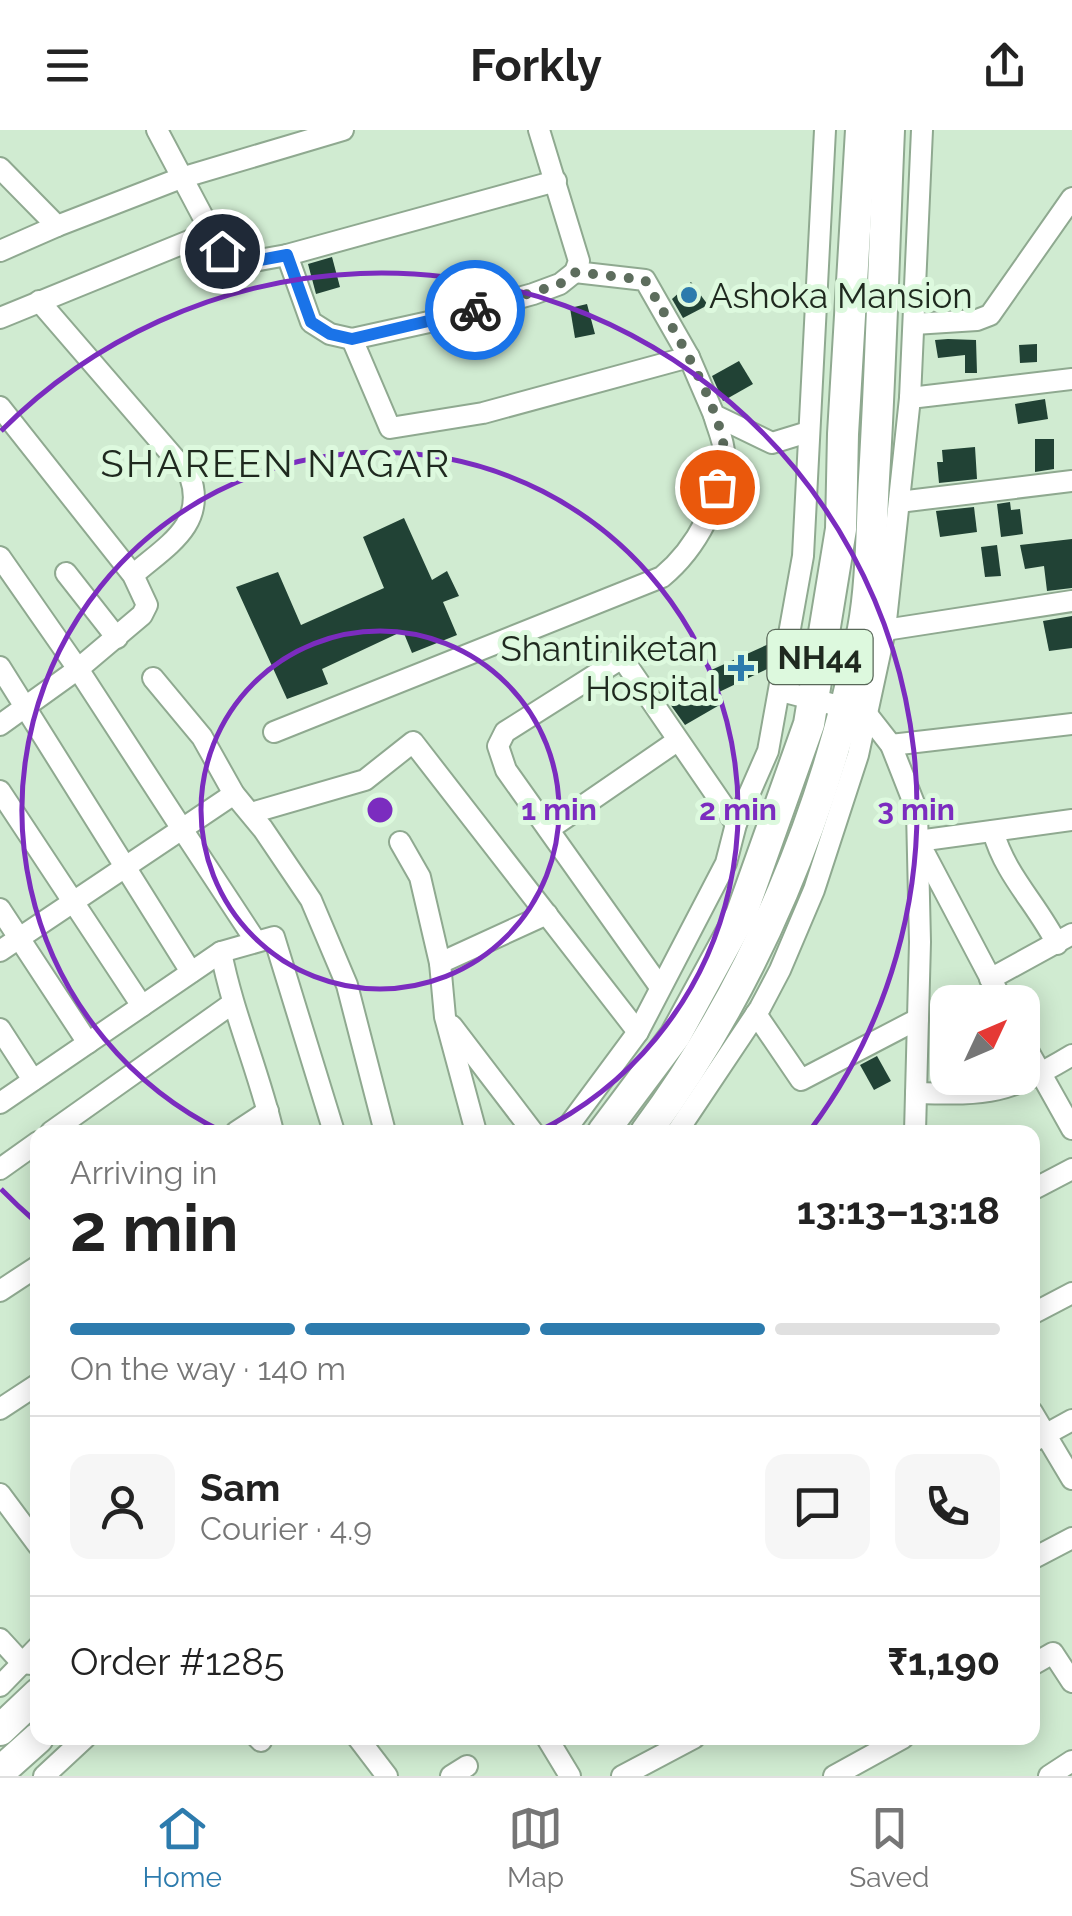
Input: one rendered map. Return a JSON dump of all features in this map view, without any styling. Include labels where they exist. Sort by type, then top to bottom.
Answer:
[{"type":"highway","name":"NH44","points":[[841,707],[843,434],[861,130]]},
{"type":"highway","name":"NH44","points":[[651,1125],[687,1078],[767,927],[814,813],[864,626],[880,388],[889,130]]},
{"type":"highway","name":"NH44","points":[[609,1125],[675,1036],[742,915],[809,724],[841,707]]},
{"type":"highway","points":[[0,1721],[30,1701]]},
{"type":"highway","points":[[0,1730],[30,1702]]},
{"type":"highway","points":[[0,1772],[33,1745]]},
{"type":"highway","points":[[21,1776],[30,1768],[38,1745]]},
{"type":"street","points":[[157,130],[210,232],[222,251],[238,264],[287,255],[556,181]]},
{"type":"street","points":[[0,251],[182,178],[343,130]]},
{"type":"street","points":[[287,255],[311,322],[330,334],[352,339],[447,318],[560,284],[576,272],[579,261],[539,130]]},
{"type":"street","points":[[569,1125],[638,1032],[726,864],[736,824],[768,752],[802,556],[825,130]]},
{"type":"street","points":[[683,1125],[756,1014],[780,970],[814,890],[858,755],[841,707],[885,630],[910,398],[922,130]]},
{"type":"street","points":[[0,168],[57,226]]},
{"type":"street","points":[[914,324],[977,320],[990,315],[1070,203]]},
{"type":"street","points":[[0,318],[210,232]]},
{"type":"street","points":[[274,732],[662,577],[678,564],[707,522],[724,450],[688,357],[645,280],[576,272]]},
{"type":"street","points":[[39,302],[190,476],[197,496],[192,518],[133,575]]},
{"type":"street","points":[[352,339],[390,428],[483,413],[688,357]]},
{"type":"street","points":[[910,398],[1072,380]]},
{"type":"street","points":[[0,406],[133,575],[147,606],[142,616],[117,638],[0,726]]},
{"type":"street","points":[[714,416],[772,443],[808,432]]},
{"type":"street","points":[[899,502],[1072,481]]},
{"type":"street","points":[[0,557],[78,668],[256,940]]},
{"type":"street","points":[[66,573],[117,638]]},
{"type":"street","points":[[885,630],[1072,601]]},
{"type":"street","points":[[660,987],[506,770],[498,746],[505,732],[622,658],[736,824]]},
{"type":"street","points":[[0,667],[192,972]]},
{"type":"street","points":[[153,678],[202,736],[234,794],[296,876],[326,931],[347,984],[383,1125]]},
{"type":"street","points":[[781,691],[841,707],[890,745],[917,811],[915,1125]]},
{"type":"street","points":[[890,745],[1072,724]]},
{"type":"street","points":[[549,829],[677,741]]},
{"type":"street","points":[[251,813],[365,780],[413,742],[638,1032]]},
{"type":"street","points":[[0,790],[142,1006]]},
{"type":"street","points":[[0,950],[234,794]]},
{"type":"street","points":[[918,841],[1072,820]]},
{"type":"street","points":[[990,978],[1064,939],[1043,918],[1004,865],[993,831]]},
{"type":"street","points":[[918,841],[994,985]]},
{"type":"street","points":[[400,842],[420,877],[440,963],[445,1016],[474,1125]]},
{"type":"street","points":[[0,909],[88,1043]]},
{"type":"street","points":[[440,963],[547,914]]},
{"type":"street","points":[[0,1103],[220,952],[274,937],[332,1125]]},
{"type":"street","points":[[220,952],[271,1125]]},
{"type":"street","points":[[63,1125],[233,1003]]},
{"type":"street","points":[[756,1014],[801,1080],[918,1019]]},
{"type":"street","points":[[445,1016],[528,1125]]},
{"type":"street","points":[[0,1029],[34,1080]]},
{"type":"street","points":[[1072,1055],[1040,1074],[1072,1129]]},
{"type":"street","points":[[916,1093],[930,1093]]},
{"type":"street","points":[[693,1110],[701,1125]]},
{"type":"street","points":[[247,1125],[268,1111]]},
{"type":"street","points":[[0,1169],[30,1148]]},
{"type":"street","points":[[1040,1186],[1072,1169]]},
{"type":"street","points":[[0,1291],[30,1271]]},
{"type":"street","points":[[1040,1310],[1072,1293]]},
{"type":"street","points":[[0,1408],[30,1389]]},
{"type":"street","points":[[1040,1437],[1072,1420]]},
{"type":"street","points":[[1040,1439],[1072,1478]]},
{"type":"street","points":[[0,1494],[30,1520]]},
{"type":"street","points":[[1040,1555],[1072,1538]]},
{"type":"street","points":[[0,1639],[30,1664],[0,1686]]},
{"type":"street","points":[[1040,1660],[1053,1653],[1072,1682]]},
{"type":"street","points":[[44,1776],[77,1745]]},
{"type":"street","points":[[363,1745],[387,1776]]},
{"type":"street","points":[[551,1745],[570,1776]]},
{"type":"street","points":[[622,1776],[667,1745]]},
{"type":"street","points":[[834,1776],[890,1745]]},
{"type":"street","points":[[1049,1776],[1072,1761]]},
{"type":"building","points":[[332,257],[340,287],[316,294],[308,264]]},
{"type":"building","name":"Ashoka Mansion","points":[[691,282],[708,305],[683,318],[672,299]]},
{"type":"building","points":[[587,304],[595,334],[575,338],[570,308]]},
{"type":"building","points":[[935,340],[976,340],[977,373],[965,373],[965,355],[938,358]]},
{"type":"building","points":[[1037,344],[1037,362],[1020,363],[1019,345]]},
{"type":"building","points":[[739,361],[753,384],[723,401],[712,376]]},
{"type":"building","points":[[1045,399],[1048,419],[1018,424],[1015,404]]},
{"type":"building","points":[[1035,439],[1054,439],[1054,469],[1035,472]]},
{"type":"building","points":[[975,447],[977,479],[939,483],[937,462],[943,462],[942,450]]},
{"type":"building","points":[[1010,502],[1011,510],[1020,509],[1023,534],[1001,537],[997,504]]},
{"type":"building","points":[[974,507],[977,532],[940,537],[936,511]]},
{"type":"building","points":[[404,518],[432,580],[447,571],[459,596],[443,602],[457,635],[412,653],[403,631],[322,669],[328,684],[287,699],[236,587],[278,572],[301,625],[384,588],[363,537]]},
{"type":"building","points":[[1072,539],[1072,588],[1047,591],[1044,566],[1025,569],[1020,545]]},
{"type":"building","points":[[997,545],[1001,576],[985,577],[981,547]]},
{"type":"building","points":[[1072,616],[1072,648],[1049,651],[1043,621]]},
{"type":"building","points":[[771,643],[767,669],[717,693],[723,703],[685,725],[670,704],[712,679],[709,671]]},
{"type":"building","points":[[877,1056],[891,1081],[874,1090],[860,1065]]},
{"type":"way so far","points":[[475,310],[560,284],[576,272],[645,280],[688,357],[714,416],[724,450],[717,487]]},
{"type":"place","name":"Ashoka Mansion","points":[[689,295]]},
{"type":"place","name":"Shantiniketan Hospital","points":[[741,668]]},
{"type":"district","name":"SHAREEN NAGAR","points":[[276,463]]},
{"type":"route","points":[[222,251],[238,264],[287,255],[311,322],[330,334],[352,339],[475,310]]}]
